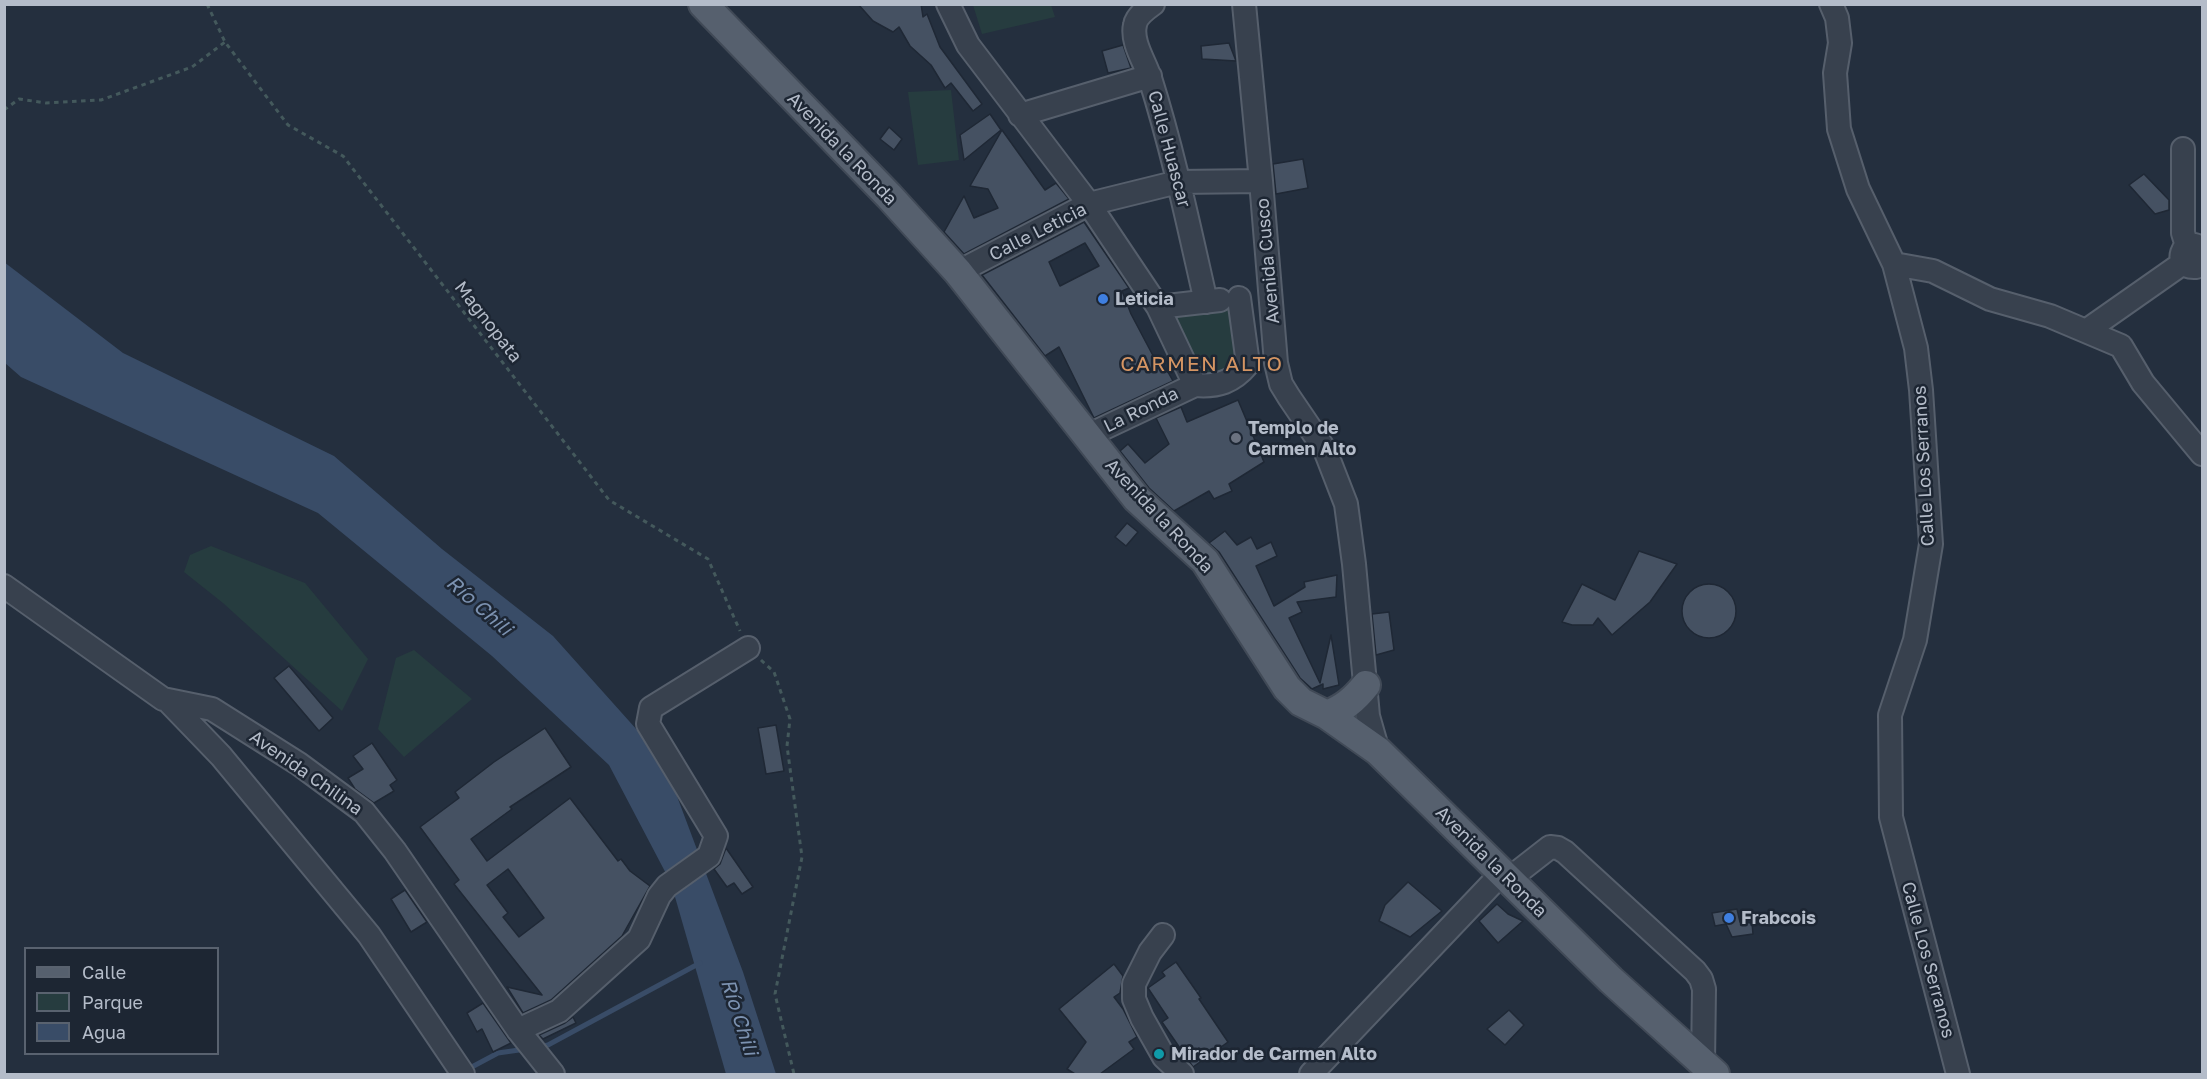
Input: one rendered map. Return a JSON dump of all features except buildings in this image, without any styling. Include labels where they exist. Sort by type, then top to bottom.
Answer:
[{"type":"main road","name":"Avenida la Ronda","points":[[702,4],[888,196],[958,272],[1137,499],[1205,561],[1287,688],[1301,702],[1327,715],[1378,751],[1611,980],[1709,1069]]},
{"type":"main road","points":[[1327,715],[1342,709],[1354,700],[1366,685]]},
{"type":"street","points":[[948,4],[968,45],[1089,204],[1158,307],[1195,385]]},
{"type":"street","name":"Calle Huascar","points":[[1153,4],[1139,16],[1135,24],[1138,48],[1150,76],[1206,302]]},
{"type":"street","name":"Avenida Cusco","points":[[1244,4],[1276,363],[1281,384],[1325,450],[1346,504],[1368,716],[1378,751]]},
{"type":"street","name":"Calle Los Serranos","points":[[1831,4],[1837,18],[1840,43],[1835,73],[1839,129],[1858,189],[1894,264],[1916,348],[1922,390],[1931,544],[1915,640],[1890,715],[1891,817],[1958,1074]]},
{"type":"street","points":[[1020,115],[1150,76]]},
{"type":"street","points":[[2085,331],[2195,262],[2183,233],[2183,149]]},
{"type":"street","name":"Calle Leticia","points":[[958,272],[1089,204],[1178,182],[1261,181]]},
{"type":"street","points":[[1894,264],[1933,271],[1990,299],[2050,316],[2121,346],[2144,383],[2202,454]]},
{"type":"street","points":[[1158,307],[1269,295]]},
{"type":"street","points":[[1239,298],[1248,364],[1276,363]]},
{"type":"street","name":"La Ronda","points":[[1087,436],[1182,390],[1195,385],[1213,386],[1238,376],[1248,364]]},
{"type":"street","name":"Avenida Chilina","points":[[4,586],[172,701],[212,709],[299,764],[364,813],[395,851],[547,1068]]},
{"type":"street","points":[[523,1035],[559,1011],[639,939],[658,896],[667,886],[709,856],[716,836],[648,724],[651,708],[748,648]]},
{"type":"street","points":[[172,701],[221,756],[369,935],[463,1074]]},
{"type":"street","points":[[1311,1074],[1506,876],[1550,847],[1565,852],[1701,979],[1704,989],[1709,1069]]},
{"type":"street","points":[[1163,935],[1150,952],[1134,984],[1134,999],[1164,1058],[1182,1074]]},
{"type":"path","name":"Magnopata","points":[[207,4],[225,42],[288,125],[343,156],[609,501],[708,560],[748,648]]},
{"type":"path","points":[[4,110],[19,99],[46,103],[101,99],[192,67],[225,42]]},
{"type":"path","points":[[748,648],[774,672],[790,719],[787,746],[802,857],[774,993],[794,1074]]},
{"type":"green space","points":[[973,5],[1051,5],[1055,17],[982,34]]},
{"type":"green space","points":[[951,90],[959,160],[918,165],[908,92]]},
{"type":"green space","points":[[1232,302],[1240,360],[1201,380],[1174,313]]},
{"type":"green space","points":[[211,546],[305,583],[368,659],[342,711],[223,603],[184,572],[190,555]]},
{"type":"green space","points":[[414,650],[472,699],[404,757],[378,729],[396,658]]},
{"type":"water","name":"Río Chili","points":[[4,262],[123,353],[334,456],[442,549],[553,636],[663,759],[743,972],[776,1074],[726,1074],[671,883],[609,765],[492,656],[318,513],[21,377],[5,363]]},
{"type":"waterway","points":[[538,1047],[548,1045],[700,963]]},
{"type":"waterway","points":[[468,1069],[498,1053],[526,1049]]},
{"type":"place","name":"Leticia","points":[[1103,299]]},
{"type":"place","name":"Templo de Carmen Alto","points":[[1236,438]]},
{"type":"place","name":"Frabcois","points":[[1729,918]]},
{"type":"place","name":"Mirador de Carmen Alto","points":[[1159,1054]]},
{"type":"district","name":"CARMEN ALTO","points":[[1202,364]]}]
